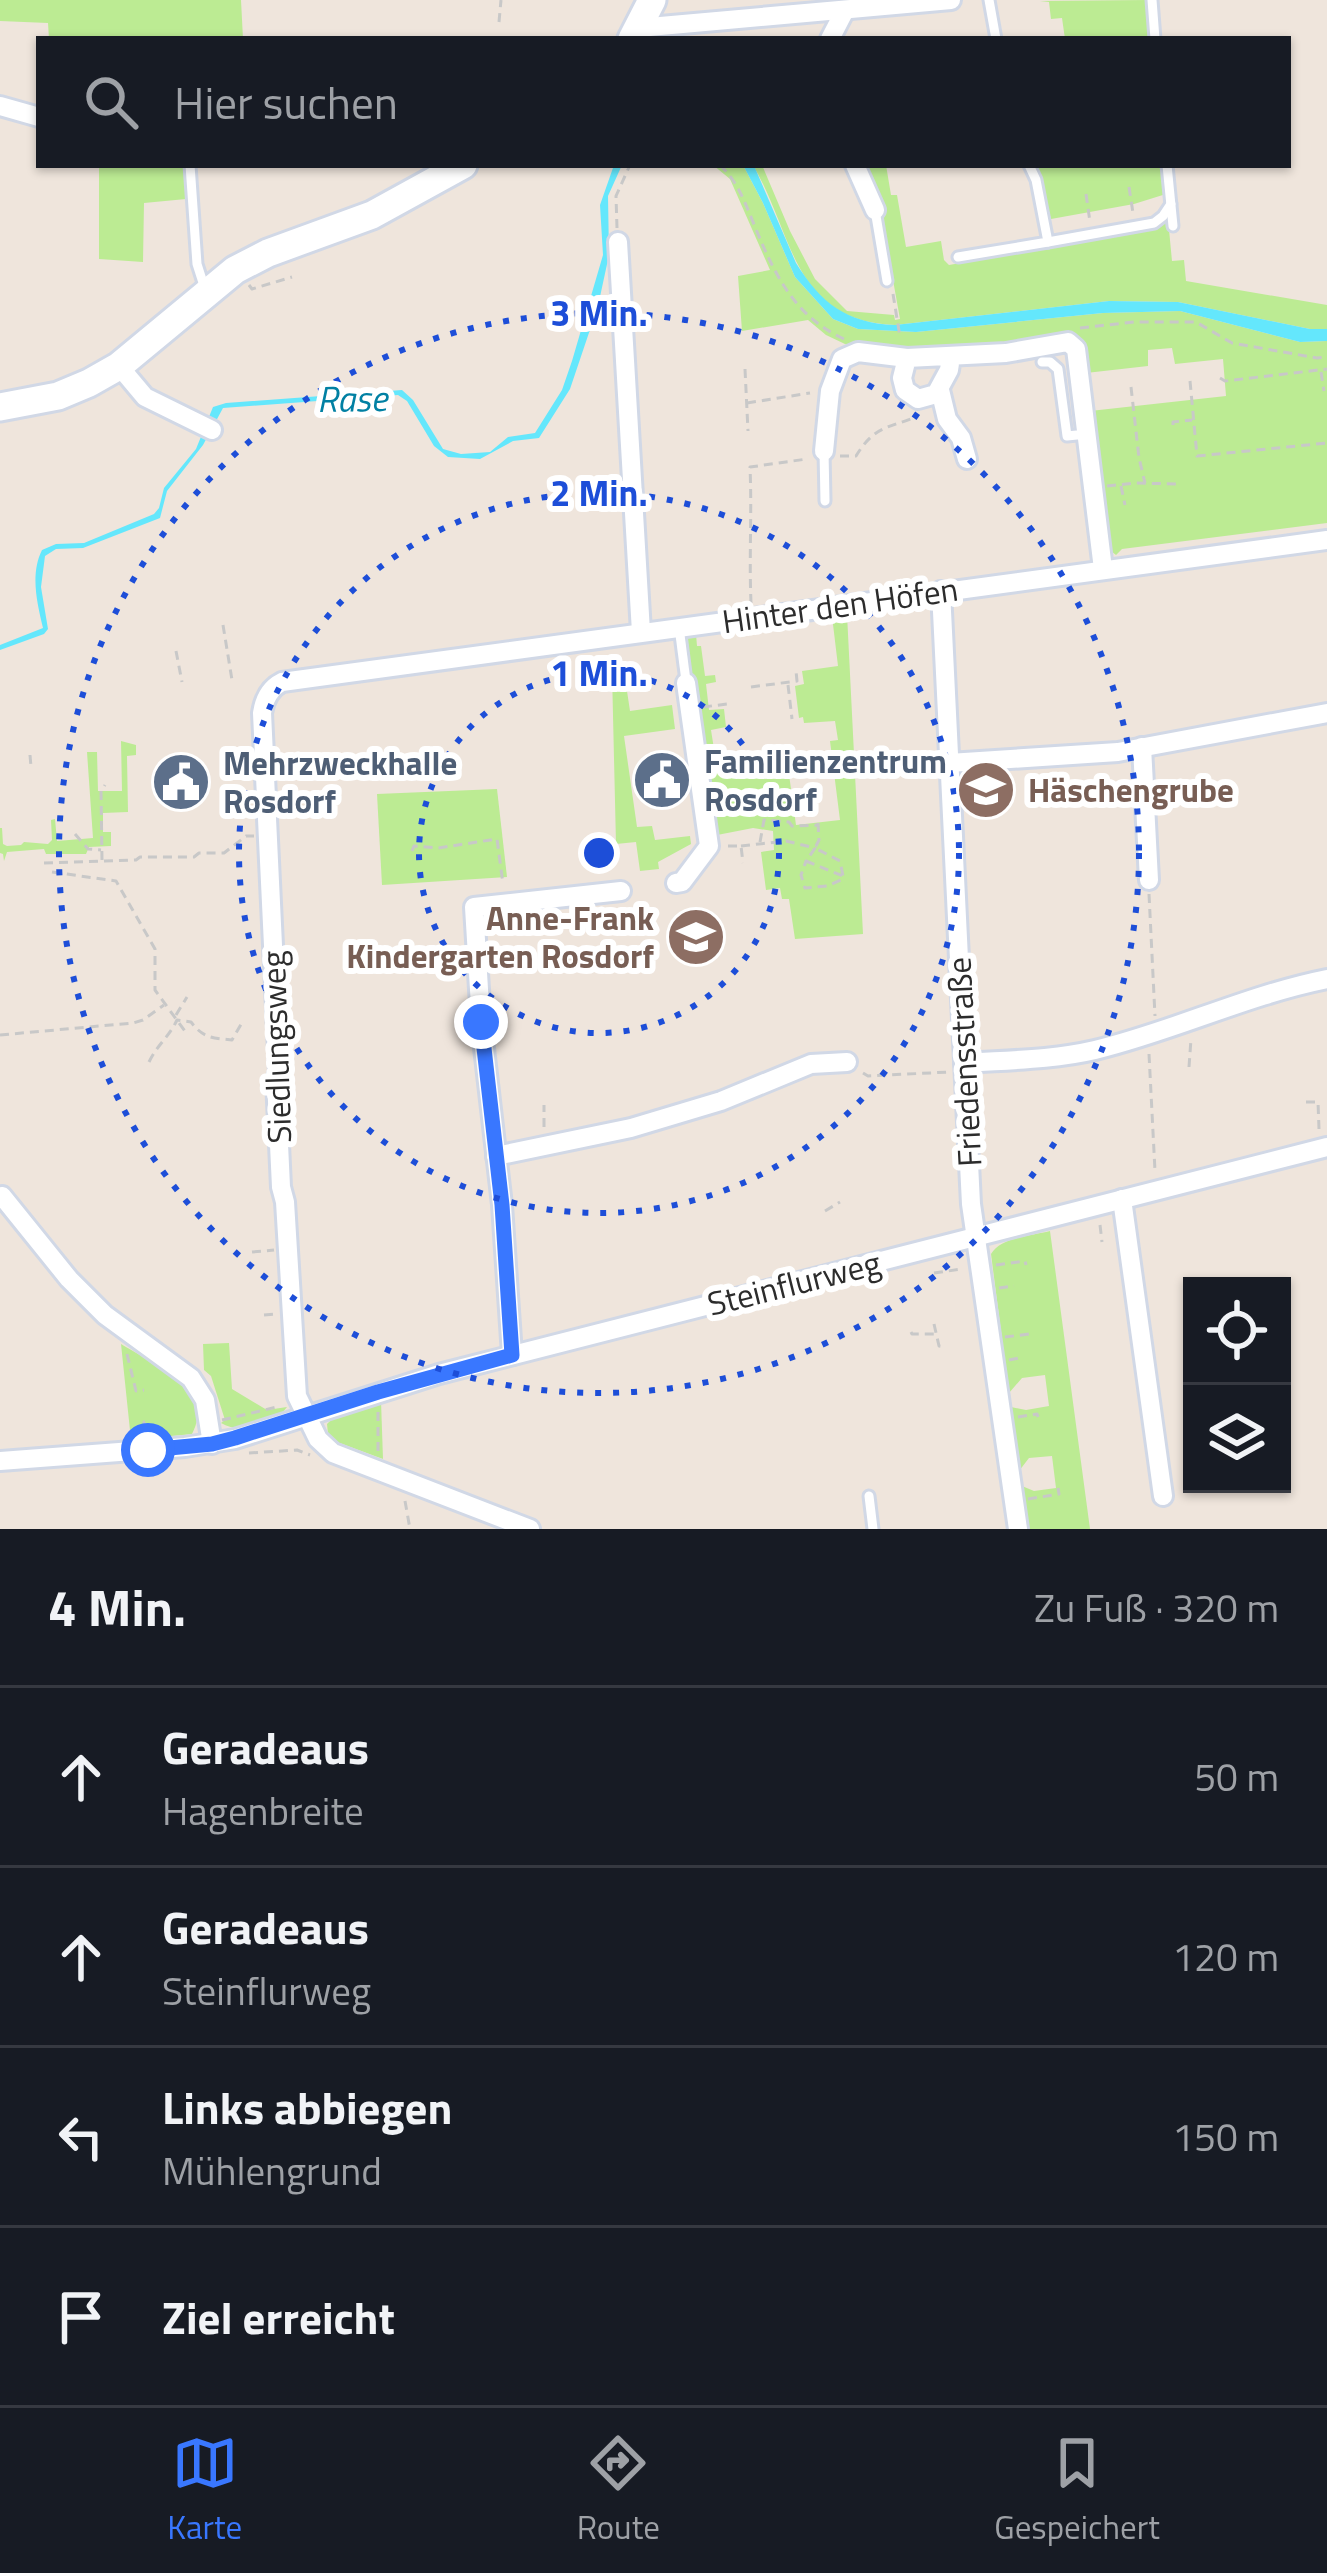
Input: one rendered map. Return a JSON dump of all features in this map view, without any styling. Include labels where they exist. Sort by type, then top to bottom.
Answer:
[{"type":"street","points":[[635,34],[652,0]]},
{"type":"street","points":[[635,34],[951,0]]},
{"type":"street","points":[[831,36],[844,10]]},
{"type":"street","points":[[0,106],[36,117]]},
{"type":"street","points":[[0,407],[58,396],[89,383],[118,366],[236,271],[372,215],[458,168]]},
{"type":"street","points":[[856,168],[874,210]]},
{"type":"street","points":[[618,242],[641,632]]},
{"type":"street","points":[[824,454],[830,391],[846,355],[903,351],[951,357],[1068,342],[1076,349],[1103,569]]},
{"type":"street","points":[[903,351],[902,378],[908,394],[942,397]]},
{"type":"street","points":[[951,357],[942,397],[967,459]]},
{"type":"street","points":[[118,366],[145,397],[207,428]]},
{"type":"street","name":"Hinter den Höfen","points":[[282,682],[1327,540]]},
{"type":"street","name":"Friedensstraße","points":[[941,591],[971,1204],[1018,1529]]},
{"type":"street","name":"Siedlungsweg","points":[[282,682],[269,693],[262,713],[280,1187],[285,1202],[294,1368],[303,1409]]},
{"type":"street","points":[[676,883],[682,882],[709,846],[686,683]]},
{"type":"street","points":[[949,763],[1082,756],[1327,713]]},
{"type":"street","points":[[1142,747],[1149,880]]},
{"type":"street","points":[[512,1355],[475,907],[621,891]]},
{"type":"street","points":[[965,1067],[1074,1054],[1125,1042],[1261,994],[1327,979]]},
{"type":"street","points":[[496,1156],[670,1117],[811,1064],[847,1062]]},
{"type":"street","name":"Steinflurweg","points":[[0,1461],[212,1444],[264,1430],[303,1409],[1323,1148]]},
{"type":"street","points":[[1,1190],[69,1279],[121,1328],[191,1378],[205,1400],[212,1444]]},
{"type":"street","points":[[1122,1199],[1163,1496]]},
{"type":"street","points":[[303,1409],[322,1446],[332,1453],[530,1529]]},
{"type":"lane","points":[[989,0],[995,36]]},
{"type":"lane","points":[[1152,0],[1156,36]]},
{"type":"lane","points":[[190,168],[197,264],[206,295]]},
{"type":"lane","points":[[1030,168],[1048,242]]},
{"type":"lane","points":[[1167,168],[1173,226]]},
{"type":"lane","points":[[958,257],[1154,224],[1171,204]]},
{"type":"lane","points":[[874,210],[887,281]]},
{"type":"lane","points":[[1042,362],[1058,369],[1067,436],[1087,434]]},
{"type":"lane","points":[[824,454],[825,501]]},
{"type":"lane","points":[[679,627],[686,683]]},
{"type":"lane","points":[[868,1496],[874,1529]]},
{"type":"path","points":[[499,22],[501,0]]},
{"type":"path","points":[[618,242],[616,196],[628,168]]},
{"type":"path","points":[[723,168],[734,178],[792,299],[810,319],[843,339]]},
{"type":"path","points":[[1129,187],[1136,227]]},
{"type":"path","points":[[1086,194],[1093,234]]},
{"type":"path","points":[[236,271],[252,289],[292,278]]},
{"type":"path","points":[[887,281],[903,351]]},
{"type":"path","points":[[1068,329],[1196,322],[1232,343],[1327,357]]},
{"type":"path","points":[[745,369],[748,431]]},
{"type":"path","points":[[1220,378],[1324,370],[1324,391]]},
{"type":"path","points":[[1190,381],[1197,456],[1327,442]]},
{"type":"path","points":[[1131,387],[1145,483]]},
{"type":"path","points":[[747,403],[830,391]]},
{"type":"path","points":[[752,617],[750,467],[824,454],[856,456],[867,438],[911,420],[942,397]]},
{"type":"path","points":[[1173,425],[1193,420]]},
{"type":"path","points":[[1120,484],[1125,505]]},
{"type":"path","points":[[1093,488],[1177,484]]},
{"type":"path","points":[[223,625],[232,680]]},
{"type":"path","points":[[176,651],[182,682]]},
{"type":"path","points":[[751,687],[797,681],[796,671]]},
{"type":"path","points":[[788,682],[792,718]]},
{"type":"path","points":[[690,709],[727,704]]},
{"type":"path","points":[[30,755],[31,767]]},
{"type":"path","points":[[102,861],[101,791],[105,785]]},
{"type":"path","points":[[759,844],[764,820],[792,826],[819,824],[819,840],[801,875],[805,888],[837,884],[843,877]]},
{"type":"path","points":[[75,834],[88,849],[88,861]]},
{"type":"path","points":[[44,863],[224,853],[246,836],[267,837]]},
{"type":"path","points":[[412,851],[414,846],[439,851],[497,839],[506,904]]},
{"type":"path","points":[[709,846],[796,842],[840,861],[843,877]]},
{"type":"path","points":[[741,846],[743,863]]},
{"type":"path","points":[[88,849],[102,850]]},
{"type":"path","points":[[806,861],[843,877]]},
{"type":"path","points":[[52,872],[116,881],[155,949],[155,989],[188,1034]]},
{"type":"path","points":[[149,1062],[157,1045],[168,1039],[187,997]]},
{"type":"path","points":[[0,1035],[134,1023],[166,1004]]},
{"type":"path","points":[[176,1018],[191,1022],[207,1038],[232,1040]]},
{"type":"path","points":[[1187,1020],[1189,1066]]},
{"type":"path","points":[[233,1048],[232,1040],[243,1021]]},
{"type":"path","points":[[847,1062],[868,1076],[965,1067]]},
{"type":"path","points":[[1306,1102],[1318,1102],[1323,1148]]},
{"type":"path","points":[[543,1148],[544,1105]]},
{"type":"path","points":[[826,1211],[841,1202]]},
{"type":"path","points":[[1097,1205],[1102,1242]]},
{"type":"path","points":[[252,1252],[288,1249]]},
{"type":"path","points":[[934,1324],[939,1346],[945,1347]]},
{"type":"path","points":[[121,1328],[136,1390],[144,1390]]},
{"type":"path","points":[[911,1332],[936,1334]]},
{"type":"path","points":[[992,1339],[1029,1334],[1029,1338]]},
{"type":"path","points":[[378,1392],[379,1471]]},
{"type":"path","points":[[209,1423],[303,1409]]},
{"type":"path","points":[[1003,1419],[1037,1414],[1031,1419]]},
{"type":"path","points":[[238,1453],[297,1450],[323,1460],[332,1453]]},
{"type":"path","points":[[406,1482],[410,1529]]},
{"type":"path","points":[[1014,1500],[1049,1497],[1059,1494],[1058,1488]]},
{"type":"green space","points":[[0,0],[241,0],[243,36],[49,36],[48,23],[0,21]]},
{"type":"green space","points":[[1147,0],[1151,36],[1065,36],[1062,18],[1051,19],[1049,2],[1040,1]]},
{"type":"green space","points":[[99,168],[184,168],[186,199],[144,203],[143,262],[99,259]]},
{"type":"green space","points":[[717,168],[745,168],[795,277],[833,319],[858,329],[916,332],[1103,313],[1180,311],[1300,342],[1327,341],[1327,523],[1122,549],[1116,555],[1111,551],[1090,411],[1226,396],[1223,359],[1175,364],[1172,348],[1148,350],[1148,366],[1086,373],[1080,341],[1074,334],[1008,345],[873,351],[826,335],[808,320],[742,331],[738,276],[770,270],[730,179]]},
{"type":"green space","points":[[755,168],[763,168],[815,279],[847,311],[900,319],[877,191],[861,168],[886,168],[891,195],[897,195],[906,247],[941,241],[949,265],[1156,228],[1168,219],[1172,261],[1184,260],[1186,281],[1327,305],[1327,329],[1178,302],[1109,301],[895,325],[861,320],[835,308],[816,291],[801,270]]},
{"type":"green space","points":[[1036,168],[1163,168],[1166,194],[1051,219]]},
{"type":"green space","points":[[847,614],[863,934],[795,939],[789,899],[782,899],[780,888],[766,890],[761,852],[774,850],[773,831],[753,828],[712,836],[687,635],[696,634],[705,676],[715,675],[716,682],[706,684],[709,710],[724,709],[726,727],[711,730],[717,768],[787,760],[796,825],[840,820],[830,741],[838,740],[835,721],[804,723],[799,718],[795,686],[804,684],[802,671],[838,666],[832,616]]},
{"type":"green space","points":[[624,671],[630,711],[672,705],[675,729],[624,736],[637,827],[652,826],[655,840],[690,836],[691,844],[658,862],[659,869],[640,871],[636,842],[616,844],[612,672]]},
{"type":"green space","points":[[121,741],[136,745],[136,755],[127,756],[128,812],[103,813],[103,832],[111,832],[111,846],[89,847],[86,854],[46,854],[44,849],[7,852],[4,861],[0,828],[7,846],[48,844],[55,819],[57,841],[93,838],[87,752],[97,752],[98,791],[122,791]]},
{"type":"green space","points":[[497,789],[507,877],[382,885],[377,794]]},
{"type":"green space","points":[[1050,1231],[1090,1529],[1028,1529],[1022,1486],[1034,1491],[1056,1488],[1052,1456],[1029,1458],[1019,1471],[1011,1407],[1049,1406],[1045,1375],[1022,1378],[1009,1393],[991,1254],[1009,1241]]},
{"type":"green space","points":[[229,1343],[232,1389],[267,1410],[287,1407],[274,1419],[247,1428],[221,1423],[225,1420],[211,1376],[204,1370],[203,1344]]},
{"type":"green space","points":[[121,1344],[163,1369],[188,1391],[196,1404],[192,1434],[131,1440]]},
{"type":"green space","points":[[381,1401],[383,1459],[328,1434],[327,1424],[335,1416]]},
{"type":"water","name":"Rase","points":[[613,168],[621,168],[608,196],[609,255],[598,306],[570,389],[539,438],[513,441],[480,459],[448,457],[434,446],[407,401],[398,395],[223,408],[203,445],[167,491],[160,518],[83,548],[56,549],[45,556],[41,587],[48,629],[0,650],[0,645],[43,628],[35,579],[42,550],[56,544],[84,543],[154,514],[164,488],[196,449],[213,407],[402,390],[443,449],[461,454],[490,452],[508,437],[535,433],[562,390],[603,255],[600,205]]},
{"type":"water","points":[[745,168],[755,168],[805,277],[825,300],[862,320],[895,325],[1109,301],[1178,302],[1327,329],[1327,341],[1300,342],[1180,311],[1103,313],[916,332],[858,329],[833,319],[795,277]]},
{"type":"place","name":"Familienzentrum Rosdorf","points":[[662,780]]},
{"type":"place","name":"Mehrzweckhalle Rosdorf","points":[[181,782]]},
{"type":"place","name":"Häschengrube","points":[[986,790]]},
{"type":"place","name":"Anne-Frank Kindergarten Rosdorf","points":[[696,937]]},
{"type":"route","points":[[148,1450],[235,1438],[512,1355],[502,1205],[481,1022]]}]
